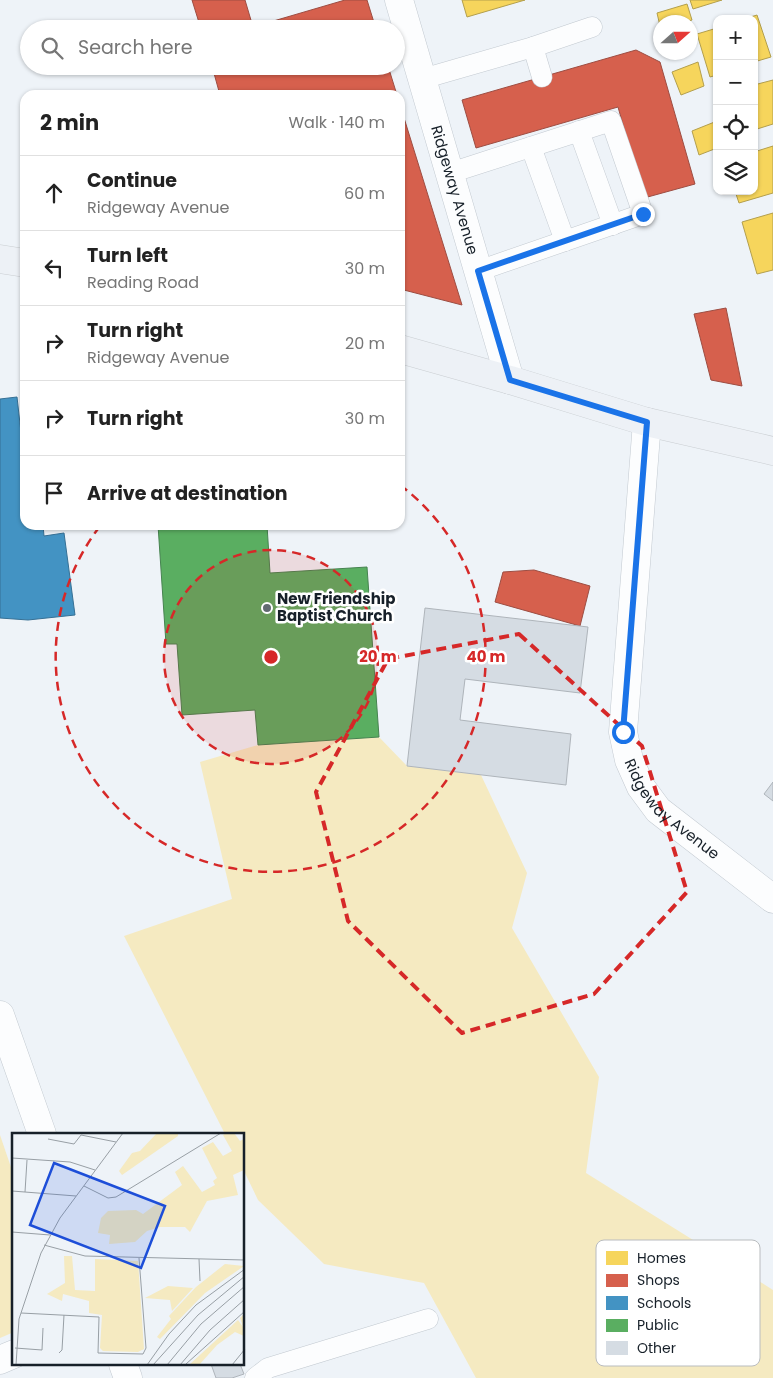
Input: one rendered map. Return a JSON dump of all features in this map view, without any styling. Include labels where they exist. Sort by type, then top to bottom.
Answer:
[{"type":"main road","points":[[0,258],[20,262]]},
{"type":"main road","points":[[405,350],[647,422],[773,451]]},
{"type":"street","name":"Ridgeway Avenue","points":[[399,0],[405,20]]},
{"type":"street","name":"Ridgeway Avenue","points":[[405,21],[510,380]]},
{"type":"street","name":"Ridgeway Avenue","points":[[647,422],[623,732],[629,760],[641,787],[658,810],[773,899]]},
{"type":"street","points":[[0,1015],[42,1133]]},
{"type":"street","points":[[0,1360],[12,1355]]},
{"type":"street","points":[[124,1366],[128,1378]]},
{"type":"lane","points":[[422,79],[533,47],[592,27]]},
{"type":"lane","points":[[533,47],[542,77]]},
{"type":"lane","points":[[450,173],[531,147],[566,131],[611,121],[643,214],[478,271]]},
{"type":"lane","points":[[566,131],[613,225]]},
{"type":"lane","points":[[531,147],[565,241]]},
{"type":"lane","points":[[255,1378],[268,1368],[428,1320]]},
{"type":"highlighted area","points":[[519,634],[642,746],[687,892],[594,994],[462,1033],[348,921],[316,792],[388,659]]},
{"type":"shaded area","points":[[379,737],[407,766],[481,775],[527,873],[512,928],[599,1077],[586,1173],[693,1240],[596,1240],[596,1366],[760,1366],[760,1282],[773,1290],[773,1378],[476,1378],[424,1283],[324,1264],[258,1200],[245,1173],[245,1133],[224,1133],[124,936],[232,899],[200,762],[258,745]]},
{"type":"shaded area","points":[[0,1135],[12,1170],[12,1333],[0,1338]]},
{"type":"building: Homes","points":[[462,0],[525,0],[467,17]]},
{"type":"building: Homes","points":[[690,0],[722,0],[693,9]]},
{"type":"building: Homes","points":[[687,4],[690,15],[657,15],[657,13]]},
{"type":"building: Homes","points":[[758,18],[771,57],[758,61]]},
{"type":"building: Homes","points":[[713,29],[713,76],[710,77],[698,34]]},
{"type":"building: Homes","points":[[698,62],[704,86],[681,95],[672,72]]},
{"type":"building: Homes","points":[[773,80],[773,124],[758,129],[758,105],[758,84]]},
{"type":"building: Homes","points":[[713,123],[713,150],[699,155],[692,131]]},
{"type":"building: Homes","points":[[773,146],[773,193],[739,203],[736,195],[758,195],[758,151]]},
{"type":"building: Homes","points":[[773,213],[773,270],[757,274],[742,222]]},
{"type":"building: Shops","points":[[192,0],[245,0],[251,20],[198,20]]},
{"type":"building: Shops","points":[[345,0],[367,0],[373,20],[277,20]]},
{"type":"building: Shops","points":[[636,50],[660,62],[695,184],[644,198],[618,107],[476,148],[462,100]]},
{"type":"building: Shops","points":[[214,75],[391,75],[395,90],[219,90]]},
{"type":"building: Shops","points":[[405,121],[462,305],[405,290]]},
{"type":"building: Shops","points":[[726,308],[742,386],[711,380],[694,314]]},
{"type":"building: Shops","points":[[534,570],[590,586],[580,626],[495,602],[503,572]]},
{"type":"building: Schools","points":[[17,397],[20,424],[20,530],[43,530],[44,536],[64,533],[75,615],[28,620],[0,618],[0,399]]},
{"type":"building: Public","name":"New Friendship Baptist Church","points":[[158,530],[267,530],[270,573],[367,567],[379,737],[258,745],[255,710],[182,715],[177,644],[166,644]]},
{"type":"building: Other","points":[[425,608],[588,627],[580,693],[465,679],[460,720],[571,734],[566,785],[407,766]]},
{"type":"building: Other","points":[[773,782],[773,801],[764,794]]},
{"type":"building: Other","points":[[212,1366],[241,1366],[244,1374],[232,1378],[216,1378]]},
{"type":"place","name":"New Friendship Baptist Church","points":[[267,608]]},
{"type":"route","points":[[623,732],[647,422],[510,380],[478,271],[643,214]]}]
